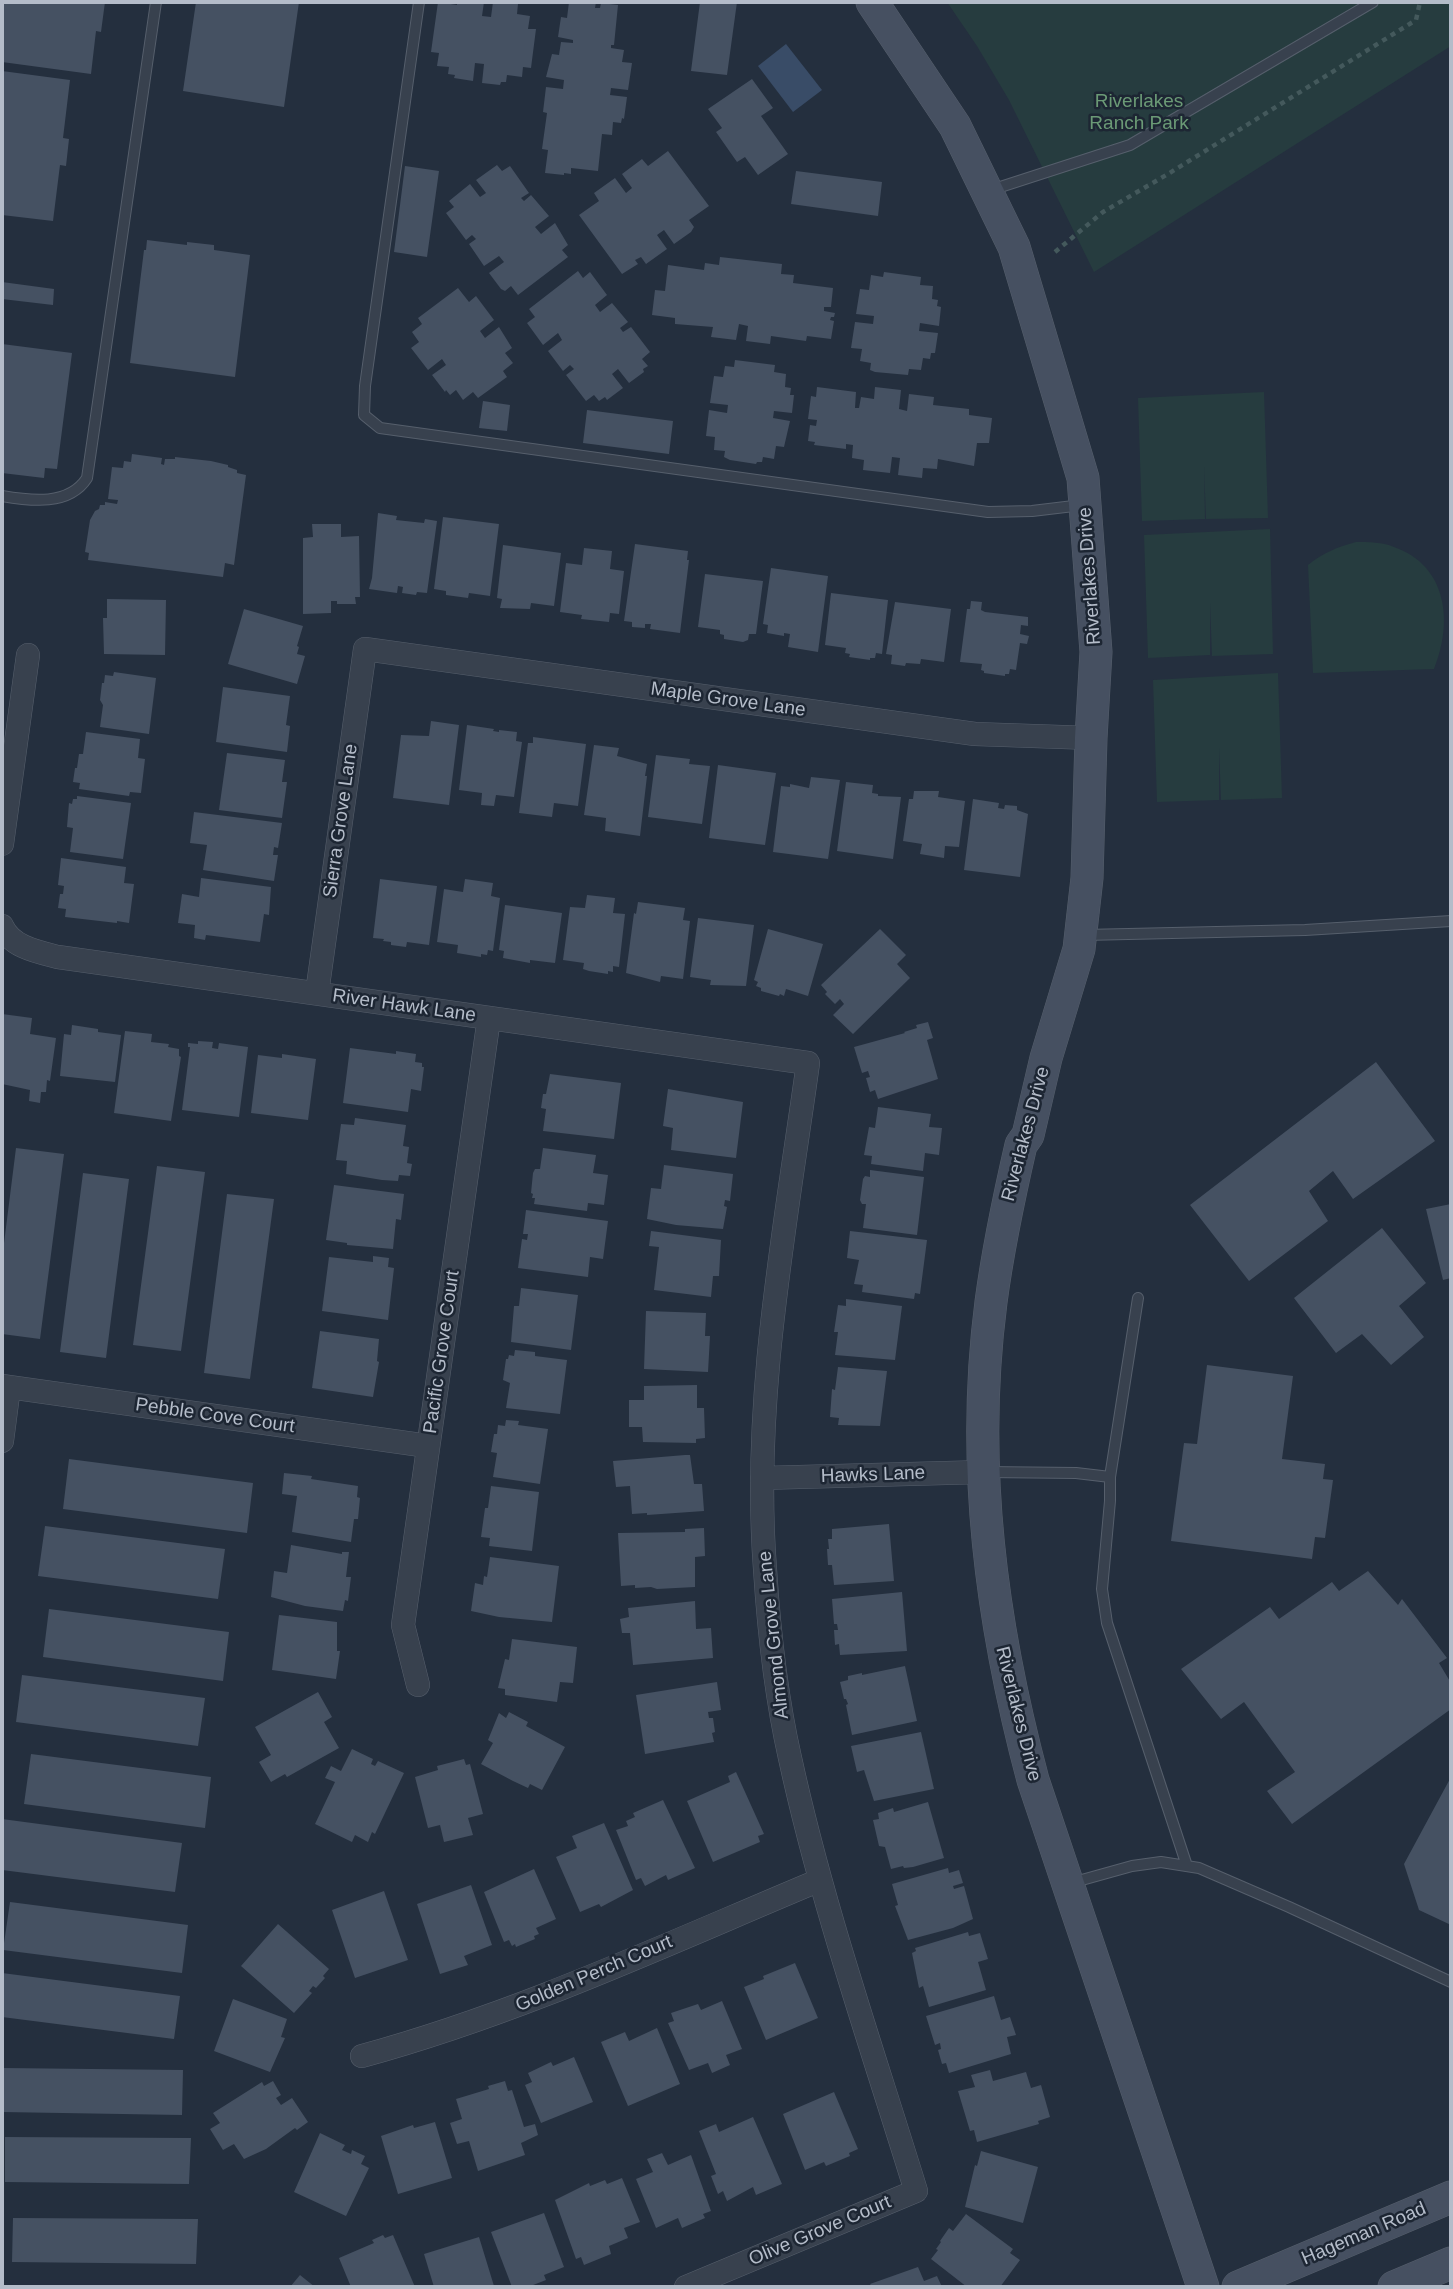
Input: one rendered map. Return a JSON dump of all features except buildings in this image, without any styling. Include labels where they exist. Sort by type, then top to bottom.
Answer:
[{"type":"main road","name":"Riverlakes Drive","points":[[872,2],[955,126],[1014,247],[1083,478],[1096,652],[1087,878],[1079,949],[1046,1058],[1028,1135],[1021,1145],[1003,1224],[991,1303],[983,1404],[983,1472],[990,1566],[999,1633],[1015,1712],[1033,1780],[1203,2287]]},
{"type":"main road","name":"Hageman Road","points":[[1238,2287],[1451,2197]]},
{"type":"main road","points":[[1394,2287],[1451,2263]]},
{"type":"street","name":"Maple Grove Lane","points":[[365,649],[975,734],[1091,738]]},
{"type":"street","name":"Sierra Grove Lane","points":[[317,993],[365,649]]},
{"type":"street","points":[[2,845],[28,655]]},
{"type":"street","name":"River Hawk Lane","points":[[4,930],[28,949],[58,957],[808,1063]]},
{"type":"street","name":"Pacific Grove Court","points":[[418,1685],[403,1625],[489,1018]]},
{"type":"street","name":"Almond Grove Lane","points":[[808,1063],[769,1342],[762,1478],[765,1567],[774,1662],[789,1756],[820,1880],[916,2191]]},
{"type":"street","points":[[2,1441],[6,1386]]},
{"type":"street","name":"Pebble Cove Court","points":[[6,1386],[428,1446]]},
{"type":"street","name":"Hawks Lane","points":[[762,1478],[983,1472]]},
{"type":"street","name":"Golden Perch Court","points":[[362,2056],[424,2039],[503,2012],[820,1880]]},
{"type":"street","name":"Olive Grove Court","points":[[686,2287],[916,2191]]},
{"type":"lane","points":[[2,496],[26,500],[59,498],[79,491],[87,478],[156,2]]},
{"type":"lane","points":[[419,2],[365,386],[364,415],[380,428],[988,512],[1032,511],[1085,504]]},
{"type":"lane","points":[[987,192],[1130,145],[1373,2]]},
{"type":"lane","points":[[1081,935],[1305,930],[1451,921]]},
{"type":"lane","points":[[1138,1298],[1110,1478],[1102,1589],[1107,1623],[1187,1866]]},
{"type":"lane","points":[[983,1472],[1076,1473],[1110,1478]]},
{"type":"lane","points":[[1068,1884],[1132,1866],[1161,1862],[1199,1868],[1451,1982]]},
{"type":"path","points":[[1055,252],[1103,212],[1416,20],[1420,2]]},
{"type":"green space","name":"Riverlakes Ranch Park","points":[[947,2],[1451,2],[1451,46],[1094,272],[1009,100]]},
{"type":"green space","points":[[1264,392],[1268,518],[1206,519],[1204,466],[1205,519],[1142,521],[1138,398]]},
{"type":"green space","points":[[1270,529],[1273,654],[1212,656],[1210,603],[1210,655],[1148,658],[1144,535]]},
{"type":"green space","points":[[1356,542],[1385,544],[1412,556],[1426,568],[1435,582],[1444,615],[1440,651],[1434,669],[1313,673],[1308,565],[1330,551]]},
{"type":"green space","points":[[1278,673],[1282,798],[1221,800],[1219,748],[1219,800],[1157,802],[1153,680]]},
{"type":"water","points":[[786,44],[822,90],[793,112],[758,66]]}]
